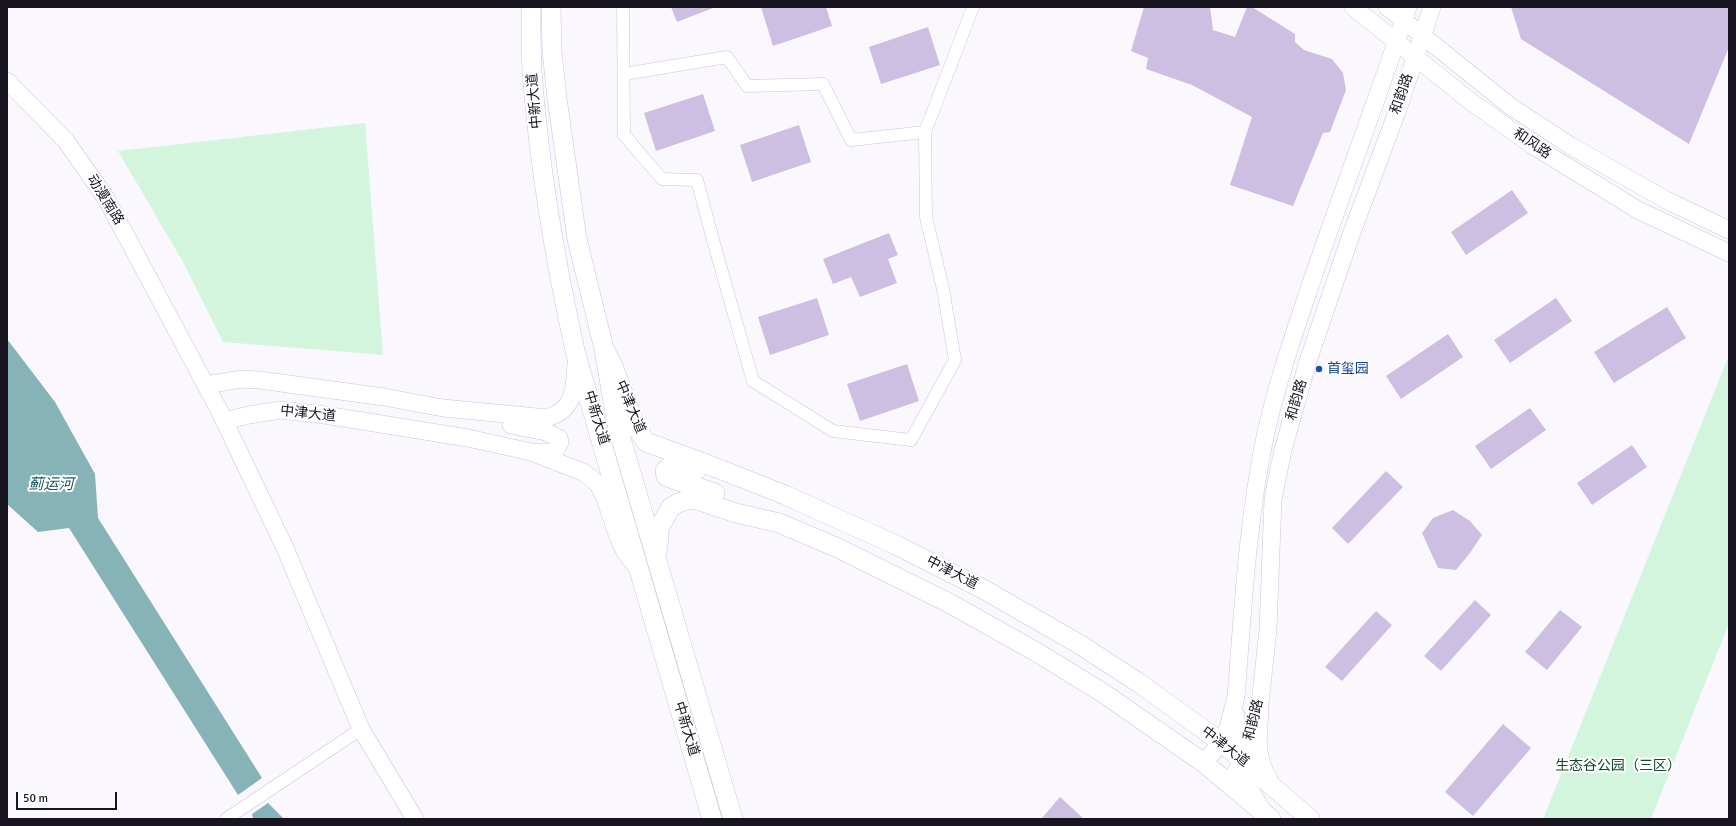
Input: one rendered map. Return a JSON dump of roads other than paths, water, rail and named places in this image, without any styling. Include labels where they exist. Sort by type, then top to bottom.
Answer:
[{"type":"main road","name":"中新大道","points":[[531,7],[532,69],[538,137],[560,284],[576,355],[618,493],[638,569],[712,819]]},
{"type":"main road","name":"中新大道","points":[[551,7],[552,51],[557,98],[576,232],[604,349],[617,425],[733,819]]},
{"type":"main road","name":"中津大道","points":[[604,349],[613,366],[636,427],[646,442],[709,464],[785,495],[896,545],[983,589],[1079,644],[1139,683],[1221,742],[1241,761],[1310,819]]},
{"type":"main road","points":[[778,523],[729,498],[666,476],[665,471],[667,467],[679,465],[747,488],[785,495]]},
{"type":"main road","name":"中津大道","points":[[658,562],[659,528],[671,507],[680,502],[694,499],[736,513],[778,523],[838,548],[949,603],[995,628],[1103,693],[1204,763],[1229,782],[1268,816]]},
{"type":"main road","points":[[1259,712],[1256,742],[1257,754],[1267,776],[1276,789]]},
{"type":"street","points":[[623,7],[624,135],[662,179],[697,180],[712,240],[753,381],[833,431],[910,440],[954,360],[943,289],[926,217],[925,132],[973,7]]},
{"type":"street","name":"和风路","points":[[1353,7],[1470,101],[1532,145],[1638,210],[1729,253]]},
{"type":"street","name":"和风路","points":[[1387,7],[1406,14],[1422,35],[1510,106],[1571,146],[1666,200],[1729,230]]},
{"type":"street","name":"和韵路","points":[[1229,782],[1241,761],[1259,712],[1268,630],[1273,500],[1282,450],[1313,346],[1432,7]]},
{"type":"street","name":"和韵路","points":[[1204,763],[1221,742],[1228,728],[1236,697],[1252,506],[1266,436],[1285,362],[1332,220],[1377,101],[1406,14]]},
{"type":"street","points":[[624,74],[727,57],[747,86],[822,84],[851,140],[925,132]]},
{"type":"street","name":"动漫南路","points":[[7,81],[66,141],[107,200],[206,385],[286,548],[361,729],[415,819]]},
{"type":"street","name":"中津大道","points":[[206,385],[242,379],[259,380],[384,397],[443,408],[547,418],[556,416],[564,410],[572,396],[575,385],[576,355]]},
{"type":"street","points":[[443,408],[482,419],[546,432],[559,438],[560,442],[555,452],[531,452]]},
{"type":"street","name":"中津大道","points":[[224,421],[280,410],[325,415],[468,438],[531,452],[583,472],[598,484],[605,498],[618,537],[625,552],[638,569]]},
{"type":"street","points":[[1236,697],[1236,719],[1241,761],[1253,796],[1268,816]]},
{"type":"street","points":[[226,819],[361,729]]},
{"type":"water","name":"蓟运河","points":[[7,339],[55,402],[95,474],[98,518],[262,778],[238,795],[69,528],[38,532],[7,504]]},
{"type":"water","points":[[268,803],[284,819],[253,819],[252,814]]},
{"type":"place","name":"首玺园","points":[[1319,369]]},
{"type":"park label","name":"生态谷公园（三区）","points":[[1618,766]]}]
